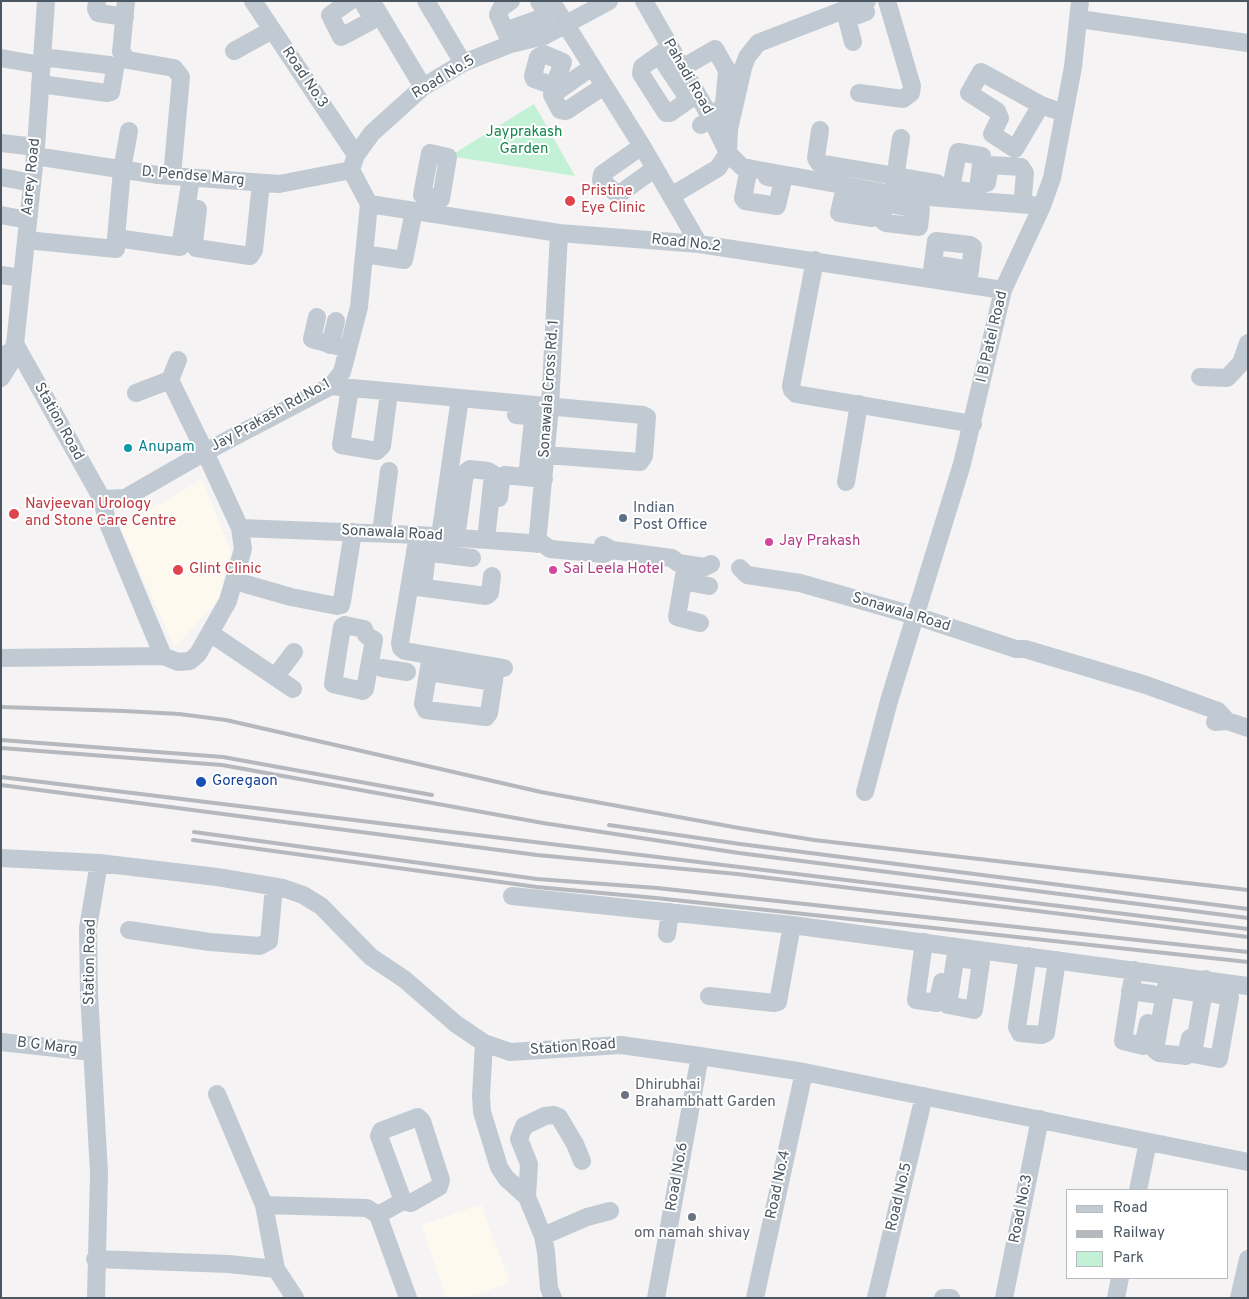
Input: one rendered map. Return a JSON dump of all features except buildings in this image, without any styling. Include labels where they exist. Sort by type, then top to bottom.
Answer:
[{"type":"street","name":"Aarey Road","points":[[1,378],[11,362],[9,351],[22,278],[35,152],[46,1]]},
{"type":"street","points":[[97,1],[96,12],[125,9],[121,52],[128,60],[174,68],[181,77],[172,176]]},
{"type":"street","name":"Road No.3","points":[[253,1],[354,163],[369,204]]},
{"type":"street","points":[[324,1],[326,4],[332,1]]},
{"type":"street","points":[[350,1],[330,15],[341,37],[371,20],[369,6]]},
{"type":"street","points":[[426,1],[463,63]]},
{"type":"street","points":[[508,37],[498,15],[501,8],[511,1]]},
{"type":"street","name":"Pahadi Road","points":[[644,1],[665,51],[685,66],[696,98],[728,153]]},
{"type":"street","name":"I B Patel Road","points":[[865,792],[889,701],[973,424],[1003,290],[1030,202],[1052,178],[1064,114],[1079,19],[1080,1]]},
{"type":"street","points":[[554,3],[573,14],[598,3]]},
{"type":"street","points":[[554,3],[588,70],[649,173],[671,196],[699,244]]},
{"type":"street","points":[[552,56],[540,28],[545,14],[554,3]]},
{"type":"street","name":"Road No.5","points":[[354,163],[372,134],[423,87],[508,37],[540,28],[566,26],[598,3]]},
{"type":"street","points":[[880,4],[884,33]]},
{"type":"street","points":[[853,42],[847,18],[880,4]]},
{"type":"street","points":[[859,93],[903,99],[911,93],[912,86],[880,4]]},
{"type":"street","points":[[671,196],[718,168],[728,153],[729,129],[743,68],[747,57],[758,43],[880,4]]},
{"type":"street","points":[[369,6],[423,87]]},
{"type":"street","points":[[1079,19],[1248,43]]},
{"type":"street","points":[[234,51],[272,30]]},
{"type":"street","points":[[685,66],[713,50],[717,50],[727,70],[728,76],[724,105],[710,123]]},
{"type":"street","points":[[665,51],[696,98],[668,114],[664,112],[640,72],[642,67],[665,51]]},
{"type":"street","points":[[1,58],[109,65],[115,68],[111,92],[107,93],[40,84]]},
{"type":"street","points":[[588,70],[552,95],[560,110],[566,111],[600,88]]},
{"type":"street","points":[[1041,105],[1015,149],[992,134],[1000,118],[997,111],[969,93],[981,72],[1041,105],[1064,114]]},
{"type":"street","points":[[820,130],[816,160],[819,163],[895,176],[979,197],[1030,202],[1023,169],[990,165],[979,197]]},
{"type":"street","points":[[129,131],[122,170],[116,238],[177,248],[181,244],[197,179]]},
{"type":"street","points":[[880,196],[895,176],[901,138]]},
{"type":"street","name":"D. Pendse Marg","points":[[1,143],[122,170],[197,179],[261,183],[279,184],[354,163]]},
{"type":"street","points":[[636,150],[602,174],[600,180],[618,195],[649,173]]},
{"type":"street","points":[[946,190],[956,155],[960,151],[982,156],[978,189],[979,197]]},
{"type":"street","points":[[728,153],[737,164],[748,171],[838,185],[880,196],[946,190]]},
{"type":"street","points":[[838,185],[841,167]]},
{"type":"street","points":[[748,171],[743,198],[745,201],[777,206],[782,180],[777,176]]},
{"type":"street","points":[[1,178],[32,184]]},
{"type":"street","points":[[197,179],[194,246],[197,249],[246,256],[250,256],[254,250],[261,183]]},
{"type":"street","name":"Road No.2","points":[[369,204],[424,207],[559,233],[699,244],[815,260],[932,271],[969,277],[1003,290]]},
{"type":"street","name":"Jay Prakash Rd.No.1","points":[[205,452],[331,386],[342,372],[359,307],[368,255],[369,204]]},
{"type":"street","points":[[378,226],[368,255],[402,261],[405,259],[424,207]]},
{"type":"street","points":[[1,214],[28,220]]},
{"type":"street","name":"Sonawala Cross Rd. 1","points":[[540,544],[540,468],[550,407],[559,233]]},
{"type":"street","points":[[26,240],[116,249]]},
{"type":"street","points":[[932,271],[938,240],[970,244],[973,247],[969,277]]},
{"type":"street","points":[[815,260],[791,386],[792,390],[796,394],[973,424]]},
{"type":"street","points":[[1,275],[22,278]]},
{"type":"street","points":[[317,317],[312,339],[348,349]]},
{"type":"street","points":[[330,345],[336,322]]},
{"type":"street","points":[[1200,377],[1227,378],[1241,363],[1248,342]]},
{"type":"street","name":"Station Road","points":[[9,351],[102,499],[107,521],[129,580],[163,656]]},
{"type":"street","points":[[136,394],[170,380],[178,360]]},
{"type":"street","points":[[1,658],[163,656],[178,662],[190,661],[198,654],[228,601],[243,549],[240,528],[170,380]]},
{"type":"street","points":[[331,386],[642,415],[648,420],[644,456],[640,462],[540,468],[503,477],[491,540]]},
{"type":"street","points":[[350,388],[342,446],[377,452],[382,446],[389,392]]},
{"type":"street","points":[[448,537],[460,398]]},
{"type":"street","points":[[846,482],[860,404]]},
{"type":"street","points":[[516,414],[527,416],[533,420],[540,468]]},
{"type":"street","points":[[107,521],[125,498],[205,452]]},
{"type":"street","points":[[510,465],[540,468]]},
{"type":"street","points":[[448,537],[465,473],[470,469],[488,471],[493,476],[491,540]]},
{"type":"street","points":[[381,533],[389,471]]},
{"type":"street","points":[[102,499],[125,498]]},
{"type":"street","name":"Sonawala Road","points":[[240,528],[381,533],[420,546],[448,537],[540,544],[551,541],[605,545],[612,550],[681,568],[679,555],[705,559],[712,564],[740,568],[748,566],[779,572],[785,579],[916,616],[1016,650],[1024,649],[1146,685],[1218,711],[1227,721],[1248,728]]},
{"type":"street","points":[[235,580],[291,597],[337,606],[341,605],[353,532]]},
{"type":"street","points":[[382,668],[404,672],[403,647],[420,546],[472,558]]},
{"type":"street","points":[[700,623],[676,617],[681,568],[709,586]]},
{"type":"street","points":[[414,589],[486,596],[490,593],[492,576]]},
{"type":"street","points":[[414,589],[443,599]]},
{"type":"street","points":[[210,633],[293,688]]},
{"type":"street","points":[[374,640],[403,647],[430,664],[498,672],[490,713],[483,718],[424,709],[430,664]]},
{"type":"street","points":[[276,677],[294,652]]},
{"type":"street","points":[[1,858],[99,863],[218,877],[274,887],[269,941],[260,946],[210,942],[129,930]]},
{"type":"street","name":"Station Road","points":[[96,1298],[95,1259],[99,1173],[92,1052],[88,928],[99,863]]},
{"type":"street","name":"Station Road","points":[[274,887],[303,895],[322,906],[371,957],[404,979],[456,1024],[484,1043],[510,1052],[621,1044],[804,1072],[1248,1162]]},
{"type":"street","points":[[512,896],[792,925],[956,952],[1028,956],[1134,970],[1160,982],[1228,989],[1248,986]]},
{"type":"street","points":[[667,934],[670,912]]},
{"type":"street","points":[[710,996],[778,1002],[792,925]]},
{"type":"street","points":[[1028,956],[1017,1027],[1020,1033],[1042,1036],[1046,1033],[1056,960]]},
{"type":"street","points":[[1134,970],[1123,1042],[1141,1046],[1145,1044],[1160,982]]},
{"type":"street","points":[[1025,975],[1054,979]]},
{"type":"street","points":[[1160,982],[1155,1047],[1159,1053],[1183,1057],[1188,1054],[1202,986]]},
{"type":"street","points":[[1130,991],[1160,982]]},
{"type":"street","points":[[1202,986],[1193,1054],[1218,1059],[1230,997],[1228,989]]},
{"type":"street","name":"B G Marg","points":[[1,1042],[92,1052]]},
{"type":"street","points":[[484,1043],[482,1112],[499,1167],[506,1178],[526,1197],[543,1236],[549,1288],[553,1298]]},
{"type":"street","name":"Road No.6","points":[[656,1298],[700,1056]]},
{"type":"street","name":"Road No.4","points":[[755,1298],[804,1072]]},
{"type":"street","points":[[218,1094],[264,1205],[276,1270],[295,1298]]},
{"type":"street","name":"Road No.5","points":[[876,1298],[924,1096]]},
{"type":"street","points":[[526,1197],[529,1164],[519,1138],[524,1126],[545,1116],[554,1115],[559,1117],[575,1144],[582,1161]]},
{"type":"street","points":[[378,1215],[403,1201],[411,1203],[439,1187],[441,1180],[422,1121],[418,1117],[381,1130],[379,1136],[403,1201]]},
{"type":"street","name":"Road No.3","points":[[1004,1298],[1040,1120]]},
{"type":"street","points":[[1138,1189],[1148,1142]]},
{"type":"street","points":[[264,1205],[367,1208],[378,1215],[408,1298]]},
{"type":"street","points":[[543,1236],[587,1217],[610,1211]]},
{"type":"street","points":[[95,1259],[229,1264],[276,1270]]},
{"type":"street","points":[[1239,1298],[1248,1260]]},
{"type":"street","points":[[1116,1298],[1120,1279]]},
{"type":"street","points":[[943,1298],[951,1298]]},
{"type":"shaded area","points":[[202,479],[231,551],[218,600],[175,647],[120,528]]},
{"type":"shaded area","points":[[481,1204],[510,1283],[464,1298],[446,1298],[422,1225]]},
{"type":"green space","name":"Jayprakash Garden","points":[[534,104],[575,176],[450,156]]},
{"type":"railway","points":[[1,707],[179,714],[226,720],[541,792],[739,828],[814,840],[1248,890]]},
{"type":"railway","points":[[1,740],[223,757],[432,795]]},
{"type":"railway","points":[[1,748],[222,765],[543,823],[739,853],[1248,918]]},
{"type":"railway","points":[[1,777],[1248,929]]},
{"type":"railway","points":[[1,785],[537,855],[737,874],[1248,937]]},
{"type":"railway","points":[[609,825],[740,844],[1248,909]]},
{"type":"railway","points":[[194,832],[537,879],[657,888],[1248,952]]},
{"type":"railway","points":[[193,840],[537,887],[656,898],[1248,962]]},
{"type":"place","name":"Pristine Eye Clinic","points":[[570,201]]},
{"type":"place","name":"Anupam","points":[[128,448]]},
{"type":"place","name":"Navjeevan Urology and Stone Care Centre","points":[[14,514]]},
{"type":"place","name":"Indian Post Office","points":[[623,518]]},
{"type":"place","name":"Jay Prakash","points":[[769,542]]},
{"type":"place","name":"Glint Clinic","points":[[178,570]]},
{"type":"place","name":"Sai Leela Hotel","points":[[553,570]]},
{"type":"place","name":"Goregaon","points":[[201,782]]},
{"type":"place","name":"Dhirubhai Brahambhatt Garden","points":[[625,1095]]},
{"type":"place","name":"om namah shivay","points":[[692,1217]]}]
